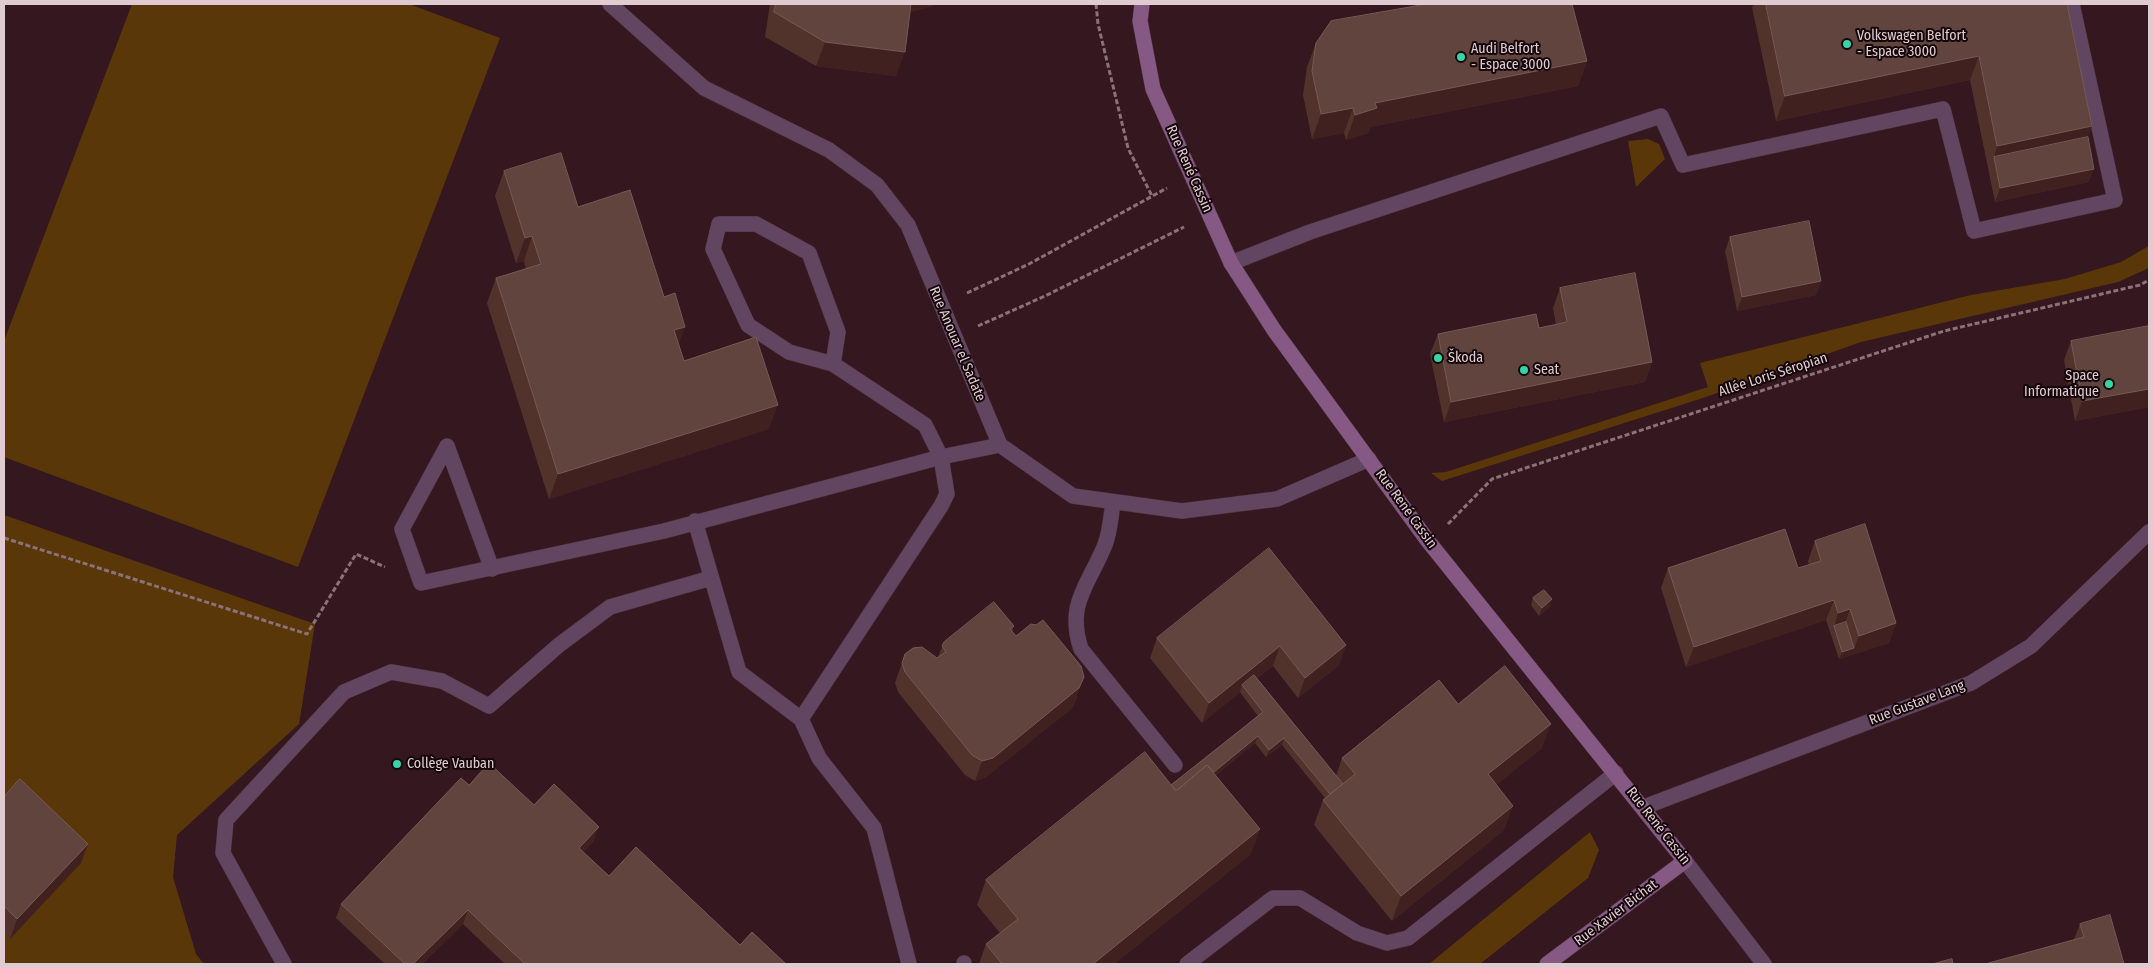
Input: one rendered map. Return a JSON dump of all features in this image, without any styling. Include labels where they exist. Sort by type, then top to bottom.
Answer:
[{"type":"main road","name":"Rue René Cassin","points":[[1142,4],[1140,21],[1153,89],[1231,262],[1274,330],[1428,541],[1686,861]]},
{"type":"main road","name":"Rue Xavier Bichat","points":[[1547,964],[1686,861]]},
{"type":"street","name":"Rue Anouar el Sadate","points":[[610,4],[704,88],[829,150],[877,185],[908,225],[1000,445]]},
{"type":"street","points":[[1231,262],[1310,232],[1661,116],[1684,165],[1943,109],[1974,230],[2115,200],[2072,4]]},
{"type":"street","points":[[801,719],[944,500],[947,494],[941,457],[924,425],[833,364],[789,352],[748,325],[713,249],[719,224],[756,224],[809,254],[838,332],[833,364]]},
{"type":"street","points":[[492,569],[447,446],[402,529],[421,582],[492,569],[664,531],[695,521],[941,457],[1000,445],[1073,496],[1182,511],[1277,499],[1369,459]]},
{"type":"street","points":[[1114,502],[1105,545],[1079,596],[1074,629],[1081,649],[1175,765]]},
{"type":"street","points":[[695,521],[738,672],[801,719],[819,758],[874,828],[909,964]]},
{"type":"street","name":"Rue Gustave Lang","points":[[1644,807],[1971,683],[2031,646],[2149,532]]},
{"type":"street","points":[[284,964],[224,853],[226,820],[344,692],[392,672],[442,682],[489,706],[559,645],[610,607],[711,578]]},
{"type":"street","points":[[1187,964],[1273,898],[1300,898],[1357,933],[1387,943],[1408,938],[1616,773]]},
{"type":"street","name":"Rue René Cassin","points":[[1686,861],[1764,964]]},
{"type":"path","points":[[1096,4],[1098,24],[1128,148],[1152,196]]},
{"type":"path","points":[[941,305],[1028,264],[1192,175]]},
{"type":"path","points":[[954,336],[1045,296],[1210,214]]},
{"type":"path","name":"Allée Loris Séropian","points":[[1428,541],[1453,519],[1492,479],[1944,331],[2140,285],[2149,280]]},
{"type":"path","points":[[4,538],[307,634],[356,554],[421,582]]},
{"type":"shaded area","points":[[132,4],[409,4],[500,38],[298,567],[4,457],[4,341]]},
{"type":"shaded area","points":[[1648,139],[1659,144],[1665,159],[1636,187],[1628,141]]},
{"type":"shaded area","points":[[2149,246],[2149,268],[2118,282],[1861,342],[1703,398],[1442,481],[1431,473],[1446,472],[1708,387],[1700,363],[1971,295],[2065,279],[2121,262]]},
{"type":"shaded area","points":[[4,515],[315,624],[299,724],[177,835],[173,877],[196,954],[204,964],[4,964]]},
{"type":"shaded area","points":[[1590,832],[1599,850],[1588,878],[1480,964],[1429,964]]},
{"type":"building","points":[[776,4],[911,4],[905,52],[825,42],[774,12]]},
{"type":"building","points":[[1427,4],[1572,4],[1587,61],[1375,103],[1377,108],[1355,115],[1353,108],[1321,114],[1312,71],[1316,43],[1331,21]]},
{"type":"building","points":[[1766,4],[2067,4],[2092,126],[1997,146],[1979,56],[1785,96]]},
{"type":"building","points":[[2088,137],[2094,169],[2000,188],[1994,157]]},
{"type":"building","points":[[561,153],[578,207],[630,190],[664,297],[675,293],[685,327],[674,330],[684,361],[756,337],[778,405],[558,474],[496,278],[541,264],[532,236],[525,238],[504,171]]},
{"type":"building","points":[[1809,221],[1821,281],[1742,297],[1730,237]]},
{"type":"building","points":[[1635,273],[1652,362],[1451,402],[1438,334],[1536,314],[1539,328],[1567,322],[1560,288]]},
{"type":"building","name":"Space Informatique","points":[[2149,326],[2149,389],[2082,401],[2071,341]]},
{"type":"building","points":[[1865,524],[1896,623],[1859,636],[1850,609],[1838,613],[1834,600],[1694,647],[1668,568],[1785,529],[1798,568],[1821,561],[1815,541]]},
{"type":"building","points":[[1269,548],[1346,645],[1305,678],[1280,646],[1209,703],[1157,638]]},
{"type":"building","points":[[1544,590],[1552,599],[1542,608],[1533,598]]},
{"type":"building","points":[[994,602],[1014,626],[1010,629],[1016,636],[1031,624],[1036,625],[1043,620],[1081,666],[1084,677],[1079,688],[993,758],[982,761],[972,755],[905,672],[902,663],[905,654],[913,648],[922,647],[937,658],[946,652],[942,646],[944,642]]},
{"type":"building","points":[[1846,622],[1854,648],[1842,652],[1834,626]]},
{"type":"building","points":[[1505,666],[1551,724],[1488,774],[1513,806],[1401,896],[1323,800],[1355,774],[1342,758],[1439,680],[1458,704]]},
{"type":"building","points":[[1254,675],[1343,784],[1330,794],[1284,738],[1269,750],[1258,736],[1214,772],[1207,765],[1176,791],[1171,785],[1263,712],[1242,685]]},
{"type":"building","points":[[1145,752],[1176,791],[1207,765],[1260,829],[1093,964],[1002,964],[986,944],[1018,919],[986,880]]},
{"type":"building","points":[[489,763],[534,805],[554,784],[599,827],[579,848],[609,876],[636,847],[740,945],[752,932],[786,964],[525,964],[468,910],[413,964],[405,964],[341,904],[461,778],[469,785]]},
{"type":"building","points":[[20,779],[88,844],[17,919],[4,906],[4,797]]},
{"type":"building","points":[[2110,915],[2124,964],[1985,964],[2084,937],[2080,924]]},
{"type":"building","points":[[1952,959],[1953,964],[1933,964]]},
{"type":"place","name":"Volkswagen Belfort - Espace 3000","points":[[1847,44]]},
{"type":"place","name":"Audi Belfort - Espace 3000","points":[[1461,57]]},
{"type":"place","name":"Škoda","points":[[1438,358]]},
{"type":"place","name":"Seat","points":[[1524,370]]},
{"type":"place","name":"Space Informatique","points":[[2109,384]]},
{"type":"place","name":"Collège Vauban","points":[[397,764]]}]
